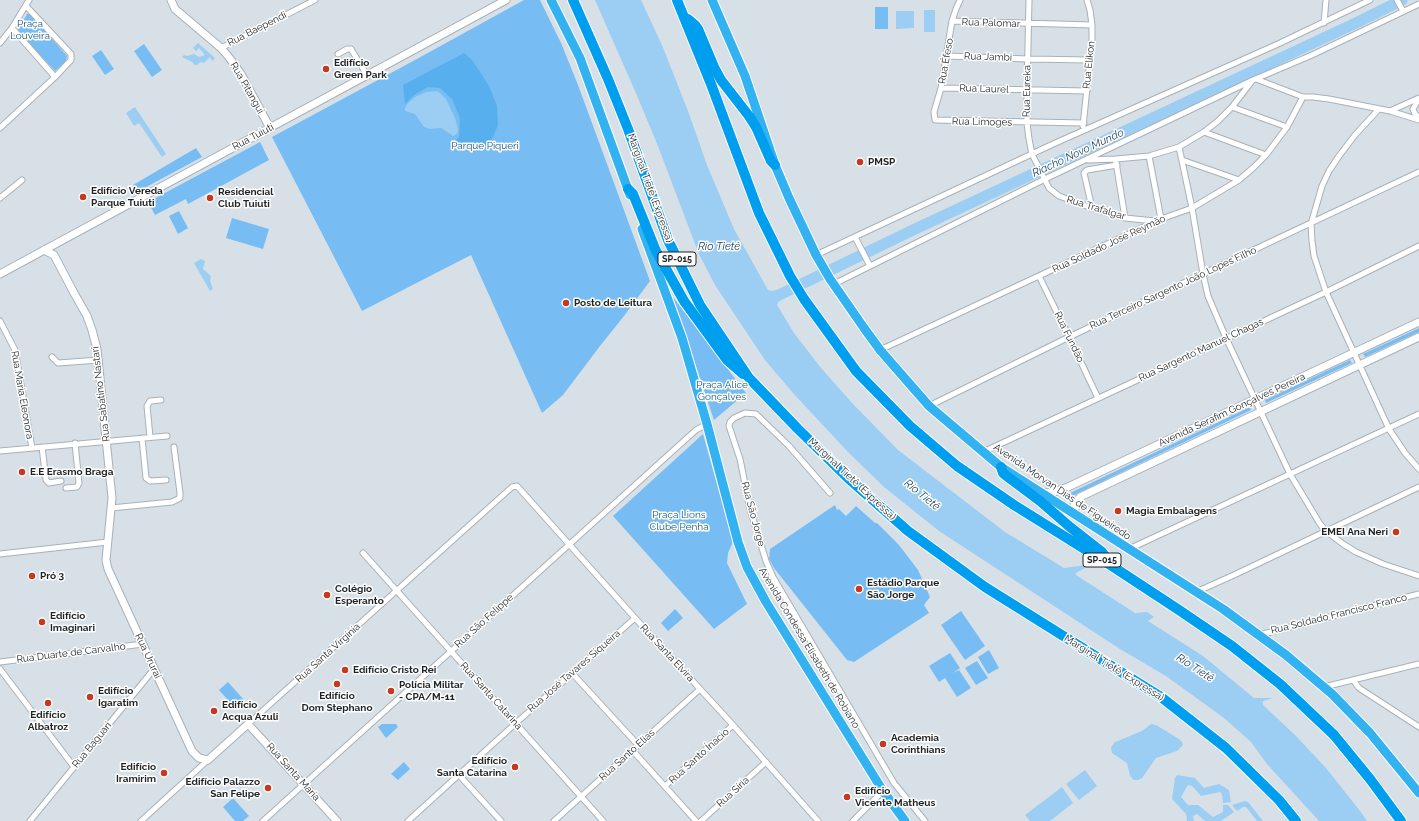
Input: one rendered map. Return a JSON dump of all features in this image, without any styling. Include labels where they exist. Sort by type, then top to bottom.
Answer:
[{"type":"highway","name":"Avenida Condessa Elisabeth de Robiano","points":[[551,0],[580,58],[682,338],[707,424],[738,542],[747,567],[766,602],[883,791],[905,821]]},
{"type":"highway","name":"Marginal Tietê (Expressa)","points":[[573,0],[608,79],[628,129],[668,240],[700,305],[749,378],[849,479],[908,531],[985,587],[1161,697],[1226,748],[1263,784],[1296,821]]},
{"type":"highway","name":"SP-015","points":[[677,0],[685,17],[759,213],[790,276],[804,300],[856,371],[910,426],[958,466],[1014,505],[1115,568],[1232,646],[1280,684],[1334,736],[1370,779],[1401,821]]},
{"type":"highway","name":"Avenida Morvan Dias de Figueiredo","points":[[712,0],[745,76],[775,165],[816,255],[832,281],[880,350],[928,406],[1001,467],[1044,493],[1259,635],[1324,688],[1370,733],[1419,793]]},
{"type":"highway","points":[[685,17],[698,29],[721,80],[756,127],[771,161],[775,165]]},
{"type":"highway","points":[[628,189],[633,194],[656,250],[684,301],[727,360],[749,378]]},
{"type":"highway","points":[[1001,467],[1003,473],[1102,552],[1115,568]]},
{"type":"street","points":[[0,43],[12,28],[29,0]]},
{"type":"street","name":"Rua Pitangui","points":[[171,0],[175,9],[221,48],[241,74],[270,128]]},
{"type":"street","name":"Rua Baependi","points":[[221,48],[315,0]]},
{"type":"street","name":"Rua Tuiuti","points":[[0,274],[506,0]]},
{"type":"street","name":"Rua Éfeso","points":[[937,121],[935,119],[934,112],[941,88],[952,21],[960,0]]},
{"type":"street","name":"Rua Eureka","points":[[1029,0],[1027,123],[1032,154],[1044,177]]},
{"type":"street","name":"Rua Elikon","points":[[1082,131],[1092,41],[1092,25],[1087,0]]},
{"type":"street","points":[[1324,22],[1326,0]]},
{"type":"street","points":[[816,255],[1032,154],[1370,0]]},
{"type":"street","points":[[1397,0],[1402,9]]},
{"type":"street","points":[[832,281],[870,266],[1044,177],[1086,160],[1255,80],[1312,55],[1402,9],[1419,4]]},
{"type":"street","points":[[0,128],[55,77],[71,60],[71,54],[26,6]]},
{"type":"street","name":"Rua Palomar","points":[[952,21],[1092,25]]},
{"type":"street","points":[[12,28],[55,77]]},
{"type":"street","points":[[338,54],[347,49],[351,49],[367,75]]},
{"type":"street","name":"Rua Jambi","points":[[947,56],[1090,60]]},
{"type":"street","points":[[1255,80],[1303,97],[1329,99],[1378,110],[1390,111],[1419,119]]},
{"type":"street","points":[[1092,208],[1084,173],[1087,170],[1116,162],[1149,156],[1179,147],[1204,132],[1218,121],[1255,80]]},
{"type":"street","name":"Rua Laurel","points":[[941,88],[1087,91]]},
{"type":"street","name":"Rua Soldado José Reymão","points":[[880,350],[1158,220],[1192,208],[1239,180],[1266,155],[1287,127],[1303,97]]},
{"type":"street","points":[[1390,111],[1419,98]]},
{"type":"street","points":[[1419,98],[1413,109],[1419,119]]},
{"type":"street","points":[[1232,107],[1287,127]]},
{"type":"street","points":[[1378,110],[1355,135],[1339,156],[1329,171],[1322,186],[1311,224],[1314,256],[1326,292],[1361,365],[1389,429],[1405,453],[1419,469]]},
{"type":"street","name":"Rua Limoges","points":[[937,121],[1084,123]]},
{"type":"street","points":[[1204,132],[1266,155]]},
{"type":"street","points":[[1179,147],[1192,208],[1203,274],[1213,307],[1260,412],[1290,474],[1309,507],[1326,531],[1356,552],[1383,564],[1419,576]]},
{"type":"street","points":[[1149,156],[1158,220]]},
{"type":"street","points":[[1086,160],[1116,162]]},
{"type":"street","points":[[1182,160],[1239,180]]},
{"type":"street","points":[[1116,162],[1125,218]]},
{"type":"street","name":"Rua Terceiro Sargento João Lopes Filho","points":[[928,406],[1069,336],[1311,224],[1419,172]]},
{"type":"street","name":"Rua Trafalgar","points":[[1044,177],[1049,188],[1060,196],[1125,218],[1158,220]]},
{"type":"street","points":[[0,198],[22,180]]},
{"type":"street","points":[[855,236],[870,266]]},
{"type":"street","points":[[44,250],[54,255],[57,243]]},
{"type":"street","name":"Rua Sargento Manuel Chagas","points":[[983,452],[1326,292],[1419,246]]},
{"type":"street","name":"Rua Sabatino Nastari","points":[[54,255],[87,316],[94,336],[99,360],[112,498],[108,542]]},
{"type":"street","name":"Rua Fundão","points":[[1039,276],[1098,398]]},
{"type":"street","name":"Rua Maria Eleonora","points":[[0,321],[15,350],[32,448]]},
{"type":"street","name":"Avenida Serafim Gonçalves Pereira","points":[[1044,493],[1068,487],[1419,322]]},
{"type":"street","name":"Avenida Serafim Gonçalves Pereira","points":[[1076,515],[1074,504],[1080,497],[1419,337]]},
{"type":"street","points":[[52,357],[58,362],[99,360]]},
{"type":"street","points":[[150,437],[147,406],[150,401],[162,400]]},
{"type":"street","name":"Rua São Jorge","points":[[830,493],[789,446],[756,414],[744,414],[734,418],[730,422],[729,426],[740,459],[750,509],[766,561],[773,577],[894,783],[925,821]]},
{"type":"street","points":[[1128,549],[1419,414]]},
{"type":"street","name":"Rua São Felippe","points":[[263,821],[696,430],[707,424]]},
{"type":"street","points":[[0,451],[75,443],[167,436]]},
{"type":"street","points":[[142,438],[146,478],[150,481],[166,480]]},
{"type":"street","points":[[66,488],[77,486],[80,483],[75,443]]},
{"type":"street","points":[[42,447],[46,480],[49,482],[61,481]]},
{"type":"street","points":[[112,508],[172,502],[180,498],[174,447]]},
{"type":"street","name":"Rua Santa Elvira","points":[[515,486],[520,488],[818,821]]},
{"type":"street","name":"Rua Santa Virgínia","points":[[141,821],[397,590],[512,487],[515,486]]},
{"type":"street","points":[[1196,592],[1419,487]]},
{"type":"street","points":[[0,554],[108,542]]},
{"type":"street","name":"Rua Ururai","points":[[108,542],[106,560],[108,569],[192,750],[199,758],[208,760]]},
{"type":"street","name":"Rua Santa Catarina","points":[[364,553],[603,821]]},
{"type":"street","name":"Rua Soldado Francisco Franco","points":[[1259,635],[1419,594]]},
{"type":"street","name":"Rua José Tavares Siqueira","points":[[408,821],[635,618]]},
{"type":"street","name":"Rua Duarte de Carvalho","points":[[0,662],[143,644]]},
{"type":"street","points":[[1324,688],[1419,664]]},
{"type":"street","points":[[0,669],[74,767]]},
{"type":"street","name":"Rua Baguari","points":[[30,821],[154,669]]},
{"type":"street","points":[[572,673],[638,745]]},
{"type":"street","points":[[1353,680],[1359,688],[1419,727]]},
{"type":"street","name":"Rua Santo Elias","points":[[554,821],[700,689]]},
{"type":"street","name":"Rua Santa Maria","points":[[248,724],[337,821]]},
{"type":"street","name":"Rua Santo Ínacio","points":[[665,786],[733,725]]},
{"type":"street","points":[[632,751],[696,821]]},
{"type":"street","name":"Rua Síria","points":[[701,821],[766,762]]},
{"type":"street","points":[[459,775],[501,821]]},
{"type":"street","points":[[853,821],[883,791]]},
{"type":"street","points":[[706,816],[711,821]]},
{"type":"green space","name":"Parque Piqueri","points":[[524,0],[540,0],[561,43],[578,85],[650,281],[563,395],[542,413],[471,255],[362,311],[272,137]]},
{"type":"green space","points":[[875,7],[888,7],[888,29],[875,29]]},
{"type":"green space","name":"Praça Louveira","points":[[27,14],[30,14],[67,56],[66,61],[55,71],[18,32]]},
{"type":"green space","points":[[144,44],[162,70],[152,77],[134,51]]},
{"type":"green space","points":[[101,50],[114,69],[105,75],[92,56]]},
{"type":"green space","points":[[464,53],[472,60],[482,75],[490,88],[497,106],[498,125],[493,137],[485,148],[473,152],[461,150],[451,145],[459,137],[460,118],[452,99],[440,88],[428,87],[414,95],[405,104],[403,85]]},
{"type":"green space","points":[[260,142],[269,160],[188,204],[186,199],[155,215],[148,202]]},
{"type":"green space","points":[[196,148],[202,157],[137,192],[133,185]]},
{"type":"green space","points":[[179,211],[188,228],[178,234],[169,216]]},
{"type":"green space","points":[[232,218],[269,229],[263,249],[226,238]]},
{"type":"green space","name":"Praça Alice Gonçalves","points":[[673,297],[746,393],[714,420]]},
{"type":"green space","points":[[1419,328],[1419,332],[1365,357],[1363,354]]},
{"type":"green space","points":[[1350,360],[1352,363],[1266,403],[1265,400]]},
{"type":"green space","points":[[1250,407],[1251,410],[1070,497],[1068,494]]},
{"type":"green space","name":"Praça Lions Clube Penha","points":[[703,434],[733,542],[728,553],[727,563],[747,604],[714,629],[613,516]]},
{"type":"green space","name":"Estádio Parque São Jorge","points":[[835,505],[837,510],[839,509],[846,516],[856,506],[875,523],[877,523],[899,545],[918,570],[930,597],[924,605],[929,613],[854,662],[847,660],[774,568],[769,559],[770,549]]},
{"type":"green space","points":[[675,609],[683,618],[668,631],[661,623]]},
{"type":"green space","points":[[961,611],[985,646],[965,660],[941,625]]},
{"type":"green space","points":[[989,650],[999,668],[988,674],[978,657]]},
{"type":"green space","points":[[950,653],[960,668],[953,673],[959,670],[971,688],[957,697],[945,678],[939,682],[929,666]]},
{"type":"green space","points":[[977,661],[988,678],[976,685],[965,668]]},
{"type":"green space","points":[[228,682],[244,700],[235,708],[219,690]]},
{"type":"green space","points":[[382,724],[396,724],[398,727],[386,738],[378,727]]},
{"type":"green space","points":[[404,762],[410,769],[398,780],[391,774]]},
{"type":"green space","points":[[233,798],[249,816],[243,821],[235,821],[223,807]]},
{"type":"water","name":"Rio Tietê","points":[[595,0],[641,0],[662,45],[707,165],[734,229],[768,290],[771,291],[788,288],[792,294],[778,302],[777,305],[794,333],[821,368],[852,403],[898,450],[1005,532],[1064,568],[1086,565],[1087,567],[1076,573],[1076,575],[1135,613],[1147,612],[1154,617],[1148,621],[1203,656],[1254,698],[1273,698],[1263,701],[1263,705],[1295,735],[1326,768],[1367,821],[1319,821],[1267,764],[1251,742],[1224,718],[1166,676],[1120,649],[939,531],[884,487],[848,452],[793,393],[765,360],[715,285],[698,252],[658,146]]},
{"type":"water","points":[[924,10],[935,10],[935,32],[924,32]]},
{"type":"water","points":[[896,11],[914,11],[914,28],[896,29]]},
{"type":"water","points":[[198,43],[215,58],[212,61],[210,57],[204,63],[200,62],[195,65],[182,57],[184,55],[187,56],[194,54],[199,57],[205,55],[199,48],[196,51],[193,48]]},
{"type":"water","points":[[437,91],[446,99],[455,118],[458,132],[453,136],[441,128],[430,129],[424,127],[415,114],[405,111],[408,103],[415,97],[426,92]]},
{"type":"water","points":[[135,107],[166,154],[162,157],[139,123],[134,126],[126,113]]},
{"type":"water","points":[[201,259],[205,261],[203,269],[211,276],[210,281],[213,289],[210,291],[194,263]]},
{"type":"water","points":[[1151,724],[1156,725],[1179,739],[1183,745],[1177,751],[1156,758],[1142,778],[1134,780],[1130,776],[1127,763],[1112,753],[1111,747],[1115,742],[1142,731]]},
{"type":"water","points":[[1085,770],[1097,786],[1079,800],[1066,784]]},
{"type":"water","points":[[1177,775],[1195,778],[1204,788],[1219,784],[1229,790],[1231,802],[1223,803],[1222,794],[1220,792],[1201,796],[1192,786],[1188,785],[1181,797],[1188,805],[1198,805],[1213,817],[1223,812],[1223,805],[1228,805],[1234,812],[1221,821],[1205,821],[1197,814],[1193,816],[1194,821],[1187,821],[1186,814],[1172,799],[1175,778]]},
{"type":"water","points":[[1062,787],[1073,803],[1050,821],[1030,821],[1025,815]]},
{"type":"water","points":[[1245,801],[1248,802],[1263,821],[1257,821],[1246,807],[1243,807],[1237,811],[1232,805]]},
{"type":"waterway","name":"Riacho Novo Mundo","points":[[777,296],[913,230],[1402,0]]},
{"type":"place","name":"Edifício Green Park","points":[[326,69]]},
{"type":"place","name":"PMSP","points":[[860,162]]},
{"type":"place","name":"Edifício Vereda Parque Tuiuti","points":[[83,197]]},
{"type":"place","name":"Residencial Club Tuiuti","points":[[210,198]]},
{"type":"place","name":"Posto de Leitura","points":[[566,303]]},
{"type":"place","name":"E.E Erasmo Braga","points":[[22,472]]},
{"type":"place","name":"Magia Embalagens","points":[[1118,511]]},
{"type":"place","name":"EMEI Ana Neri","points":[[1396,532]]},
{"type":"place","name":"Pró 3","points":[[32,576]]},
{"type":"place","name":"Estádio Parque São Jorge","points":[[859,589]]},
{"type":"place","name":"Colégio Esperanto","points":[[327,595]]},
{"type":"place","name":"Edifício Imaginari","points":[[42,622]]},
{"type":"place","name":"Edifício Cristo Rei","points":[[345,670]]},
{"type":"place","name":"Edifício Dom Stephano","points":[[337,684]]},
{"type":"place","name":"Polícia Militar - CPA/M-11","points":[[391,691]]},
{"type":"place","name":"Edifício Igaratim","points":[[90,697]]},
{"type":"place","name":"Edifício Albatroz","points":[[48,703]]},
{"type":"place","name":"Edifício Acqua Azuli","points":[[214,711]]},
{"type":"place","name":"Academia Corinthians","points":[[883,744]]},
{"type":"place","name":"Edifício Santa Catarina","points":[[515,767]]},
{"type":"place","name":"Edifício Iramirim","points":[[164,773]]},
{"type":"place","name":"Edifício Palazzo San Felipe","points":[[268,788]]},
{"type":"place","name":"Edifício Vicente Matheus","points":[[847,797]]}]
